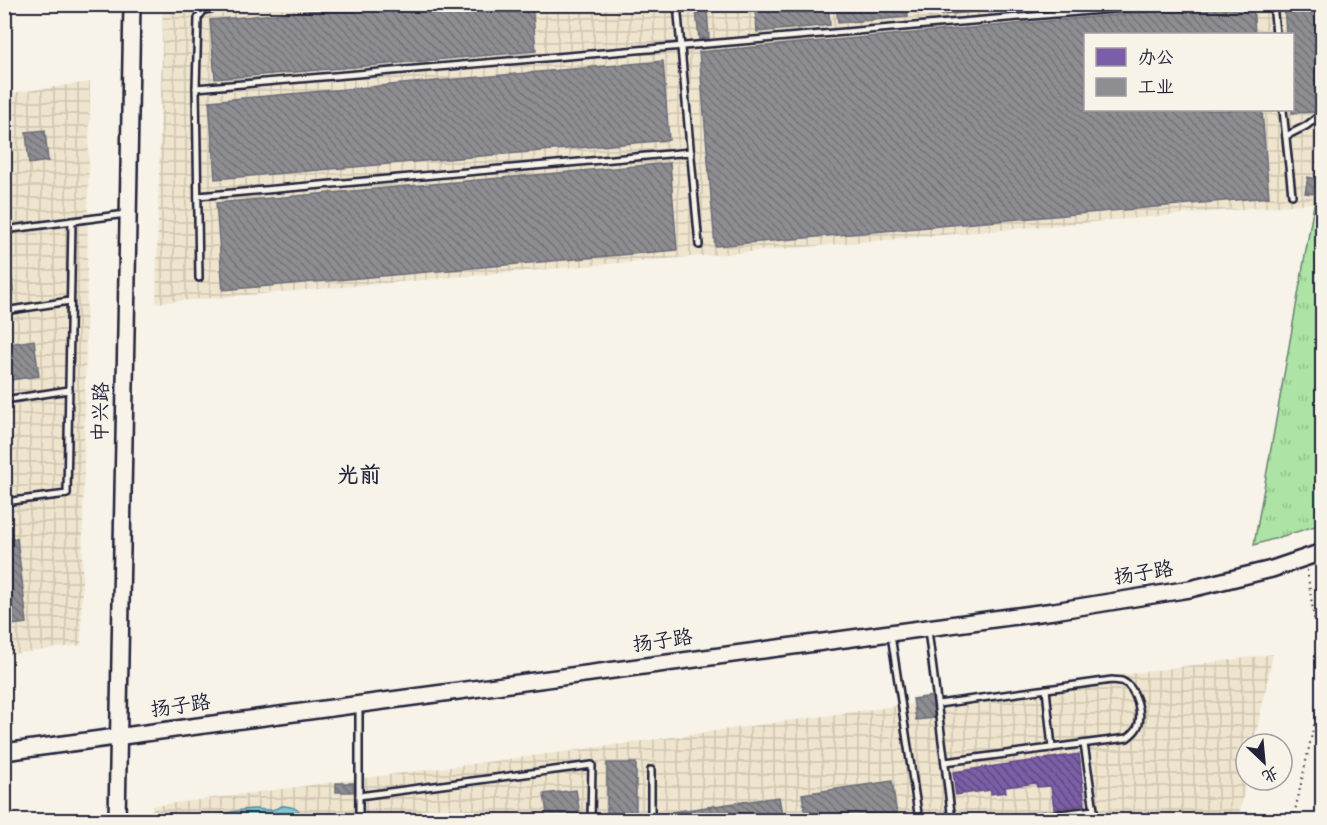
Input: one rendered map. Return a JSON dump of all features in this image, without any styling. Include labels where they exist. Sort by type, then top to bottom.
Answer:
[{"type":"street","name":"中兴路","points":[[117,820],[132,4]]},
{"type":"street","name":"扬子路","points":[[4,752],[1054,611],[1190,589],[1272,569],[1323,552]]},
{"type":"lane","points":[[199,278],[196,88],[198,18],[204,10],[219,6],[253,4]]},
{"type":"lane","points":[[677,4],[699,245]]},
{"type":"lane","points":[[196,88],[1171,4]]},
{"type":"lane","points":[[1273,4],[1276,33]]},
{"type":"lane","points":[[1286,136],[1306,126],[1319,116],[1323,101]]},
{"type":"lane","points":[[1283,111],[1292,195]]},
{"type":"lane","points":[[198,196],[690,152]]},
{"type":"lane","points":[[4,230],[128,214]]},
{"type":"lane","points":[[4,502],[67,494],[72,221]]},
{"type":"lane","points":[[4,311],[70,302]]},
{"type":"lane","points":[[4,400],[69,390]]},
{"type":"lane","points":[[928,628],[952,820]]},
{"type":"lane","points":[[891,633],[919,820]]},
{"type":"lane","points":[[938,704],[1113,680],[1121,681],[1129,687],[1138,703],[1140,713],[1137,728],[1127,738],[945,762]]},
{"type":"lane","points":[[1046,690],[1052,748]]},
{"type":"lane","points":[[359,705],[359,820]]},
{"type":"lane","points":[[1010,820],[1094,810],[1084,744]]},
{"type":"lane","points":[[359,796],[592,765],[591,820]]},
{"type":"lane","points":[[651,770],[651,820]]},
{"type":"path","points":[[1305,558],[1323,672]]},
{"type":"path","points":[[1293,820],[1323,689]]},
{"type":"shaded area","points":[[163,5],[1322,5],[1322,158],[1314,203],[156,303]]},
{"type":"shaded area","points":[[90,82],[81,645],[5,655],[4,94]]},
{"type":"shaded area","points":[[1273,654],[1257,732],[1234,732],[1234,792],[1244,792],[1238,820],[152,820],[152,806]]},
{"type":"green space","points":[[1322,159],[1322,524],[1254,545]]},
{"type":"water","points":[[282,806],[296,809],[304,820],[201,820],[235,811],[271,810]]},
{"type":"building: 办公","points":[[1079,754],[1085,805],[1054,809],[1051,786],[1037,787],[1036,783],[1005,787],[1006,792],[991,794],[991,790],[956,795],[953,772]]},
{"type":"building: 工业","points":[[385,4],[532,4],[536,51],[215,79],[210,20]]},
{"type":"building: 工业","points":[[828,4],[830,25],[757,32],[755,6]]},
{"type":"building: 工业","points":[[836,4],[907,4],[908,17],[838,23]]},
{"type":"building: 工业","points":[[941,4],[1059,4],[942,15]]},
{"type":"building: 工业","points":[[1253,4],[1255,33],[1084,33],[1084,111],[1262,111],[1269,197],[715,246],[699,52]]},
{"type":"building: 工业","points":[[1284,4],[1322,4],[1321,70],[1315,70],[1317,112],[1292,113],[1294,111],[1294,33],[1286,33]]},
{"type":"building: 工业","points":[[707,9],[709,38],[699,39],[696,10]]},
{"type":"building: 工业","points":[[663,61],[669,140],[215,179],[209,101]]},
{"type":"building: 工业","points":[[45,130],[48,161],[29,164],[26,132]]},
{"type":"building: 工业","points":[[670,163],[677,250],[223,290],[216,203]]},
{"type":"building: 工业","points":[[1308,177],[1316,179],[1313,194],[1305,193]]},
{"type":"building: 工业","points":[[10,261],[13,291],[4,292],[4,262]]},
{"type":"building: 工业","points":[[34,340],[39,376],[4,381],[4,345]]},
{"type":"building: 工业","points":[[17,538],[27,623],[4,626],[4,540]]},
{"type":"building: 工业","points":[[932,696],[935,718],[916,720],[913,699]]},
{"type":"building: 工业","points":[[607,763],[636,763],[636,820],[607,820]]},
{"type":"building: 工业","points":[[892,781],[897,815],[858,820],[806,820],[802,794]]},
{"type":"building: 工业","points":[[336,783],[353,783],[353,792],[336,792]]},
{"type":"building: 工业","points":[[576,790],[581,820],[548,820],[544,794]]},
{"type":"building: 工业","points":[[779,797],[783,820],[673,820],[672,812]]},
{"type":"building: 工业","points":[[672,813],[673,820],[657,820],[656,815]]},
{"type":"waterway","points":[[1320,510],[1322,496]]},
{"type":"district","name":"光前","points":[[359,477]]}]
